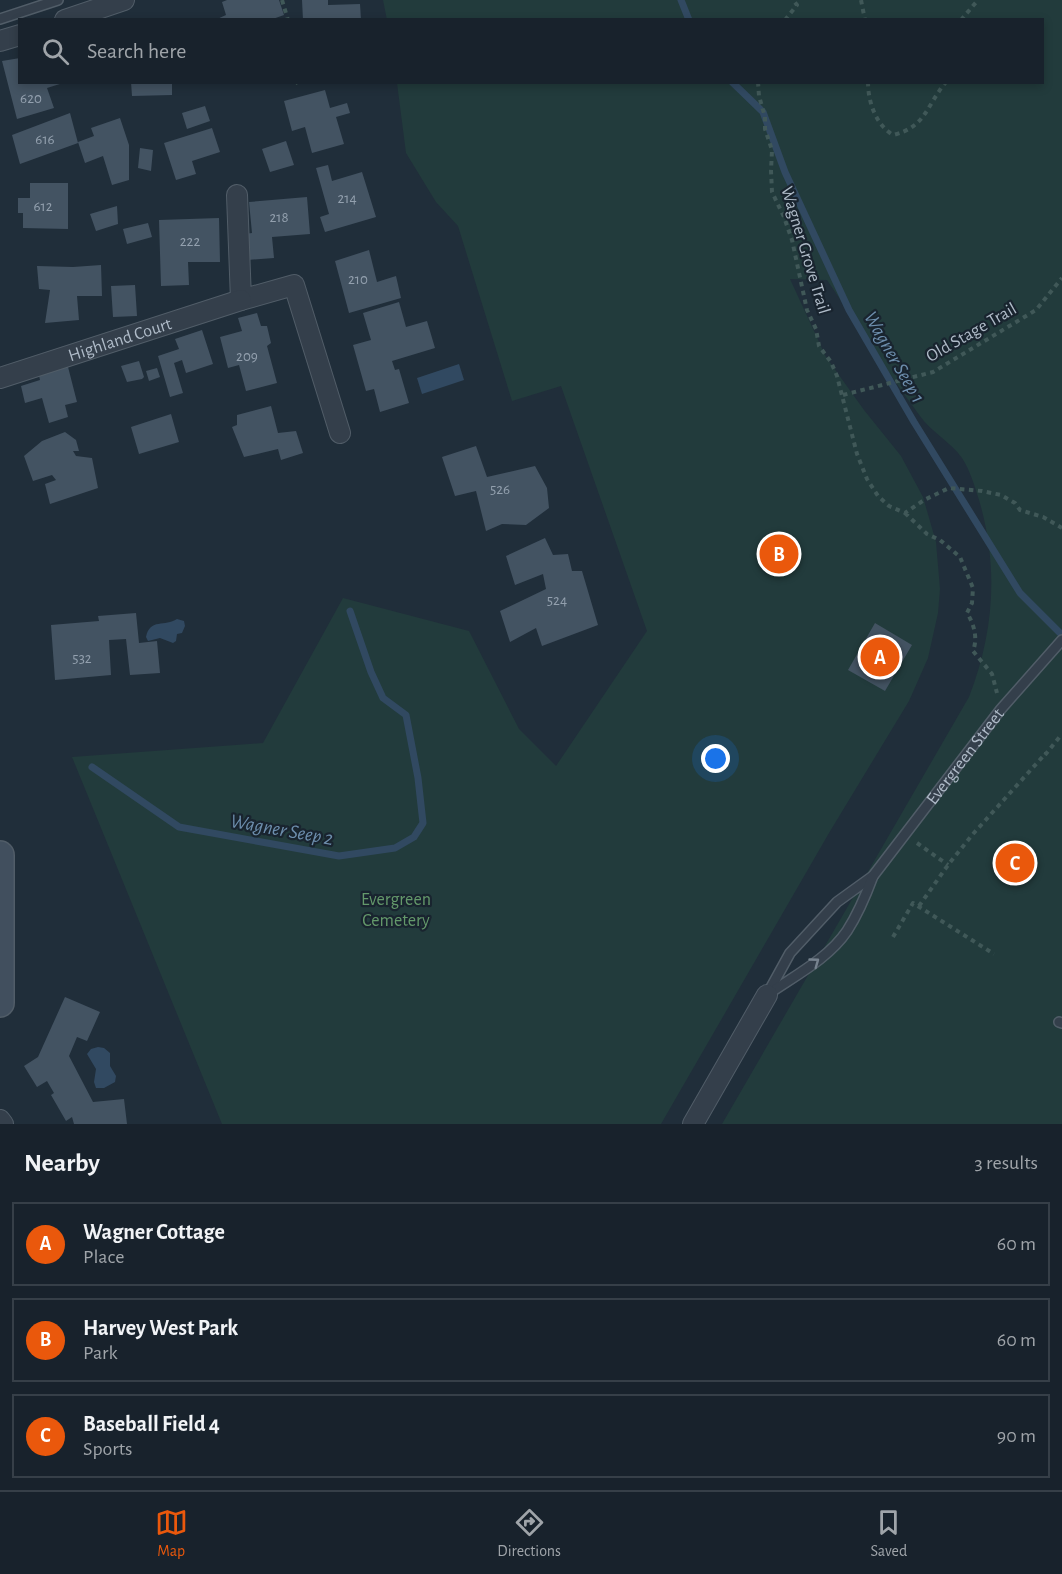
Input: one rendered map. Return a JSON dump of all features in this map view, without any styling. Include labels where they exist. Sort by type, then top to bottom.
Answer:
[{"type":"street","points":[[71,18],[124,0]]},
{"type":"street","points":[[0,41],[18,35]]},
{"type":"street","points":[[237,195],[241,300]]},
{"type":"street","name":"Highland Court","points":[[0,378],[294,285],[340,433]]},
{"type":"street","points":[[0,855],[0,1004]]},
{"type":"street","name":"Evergreen Street","points":[[693,1124],[767,995]]},
{"type":"street","points":[[0,1120],[3,1124]]},
{"type":"lane","points":[[0,19],[58,0]]},
{"type":"lane","name":"Evergreen Street","points":[[767,995],[822,957],[846,932],[862,904],[873,876],[904,834],[1000,709],[1062,640]]},
{"type":"lane","name":"Evergreen Street","points":[[767,995],[790,953],[837,902],[873,876]]},
{"type":"path","points":[[282,0],[287,18]]},
{"type":"path","points":[[786,18],[797,4],[793,0]]},
{"type":"path","points":[[861,0],[865,18]]},
{"type":"path","points":[[963,18],[978,0]]},
{"type":"path","name":"Wagner Grove Trail","points":[[758,84],[765,117],[765,129],[772,150],[772,192],[792,240],[807,310],[816,329],[819,346],[831,362],[843,395],[857,454],[867,479],[878,496],[889,506],[905,513],[927,534],[955,551],[964,565],[973,588],[972,603],[967,613],[974,628],[973,651],[992,674],[1000,709]]},
{"type":"path","points":[[868,84],[874,112],[883,129],[893,135],[906,132],[919,123],[945,84]]},
{"type":"path","name":"Old Stage Trail","points":[[843,395],[933,372],[1036,310],[1062,278]]},
{"type":"path","points":[[905,513],[924,500],[949,488],[1001,495],[1020,510],[1042,517],[1062,528]]},
{"type":"path","points":[[919,906],[948,865],[1062,734]]},
{"type":"path","points":[[904,834],[948,865]]},
{"type":"path","points":[[893,937],[913,903],[994,954]]},
{"type":"green space","name":"Evergreen Cemetery","points":[[383,0],[1062,0],[1062,1124],[722,1124],[969,697],[984,649],[991,600],[989,550],[985,525],[974,484],[962,458],[920,416],[827,280],[790,279],[826,357],[901,456],[923,497],[936,542],[940,589],[938,613],[928,658],[909,701],[829,833],[661,1124],[222,1124],[72,757],[263,743],[343,598],[469,631],[519,729],[556,766],[647,631],[561,386],[512,401],[458,226],[436,202],[406,153],[397,84],[1044,84],[1044,18],[387,18]]},
{"type":"water","points":[[459,364],[464,380],[422,394],[417,378]]},
{"type":"water","points":[[177,619],[184,621],[185,626],[182,633],[177,634],[176,641],[173,643],[160,638],[148,641],[146,637],[151,627]]},
{"type":"water","points":[[98,1047],[110,1053],[110,1066],[116,1076],[115,1082],[104,1088],[96,1088],[94,1082],[96,1069],[87,1054],[91,1049]]},
{"type":"building","points":[[227,0],[279,0],[284,15],[276,18],[219,18],[226,15],[222,2]]},
{"type":"building","points":[[302,0],[328,0],[328,5],[360,4],[361,18],[303,18]]},
{"type":"building","points":[[18,58],[18,84],[60,84],[47,88],[54,108],[17,119],[2,61]]},
{"type":"building","points":[[131,84],[172,84],[172,95],[132,96]]},
{"type":"building","points":[[325,90],[330,108],[347,103],[350,113],[336,117],[344,144],[312,153],[305,127],[292,131],[284,101]]},
{"type":"building","points":[[205,106],[210,121],[187,129],[182,113]]},
{"type":"building","points":[[70,113],[78,143],[20,164],[12,135]]},
{"type":"building","points":[[120,118],[129,145],[129,180],[112,185],[103,156],[85,163],[78,142],[94,136],[91,128]]},
{"type":"building","points":[[212,128],[220,152],[192,161],[196,174],[176,180],[164,143]]},
{"type":"building","points":[[286,141],[294,165],[270,172],[262,149]]},
{"type":"building","points":[[140,148],[153,150],[151,171],[138,168]]},
{"type":"building","points":[[328,165],[332,181],[362,172],[376,217],[325,232],[320,217],[329,214],[316,168]]},
{"type":"building","points":[[30,183],[68,183],[68,229],[23,228],[23,213],[18,213],[18,198],[30,198]]},
{"type":"building","points":[[307,197],[310,234],[272,237],[274,258],[247,260],[245,234],[252,233],[249,202]]},
{"type":"building","points":[[117,206],[118,224],[96,231],[90,214]]},
{"type":"building","points":[[219,218],[220,262],[188,262],[189,285],[161,286],[159,220]]},
{"type":"building","points":[[148,223],[152,237],[127,244],[123,229]]},
{"type":"building","points":[[369,250],[377,282],[396,276],[401,298],[349,313],[335,261]]},
{"type":"building","points":[[101,265],[102,296],[77,296],[79,320],[45,323],[50,290],[39,289],[37,266]]},
{"type":"building","points":[[135,285],[137,316],[113,317],[111,286]]},
{"type":"building","points":[[399,302],[406,327],[427,321],[435,348],[392,361],[395,370],[399,369],[409,403],[380,412],[374,389],[366,391],[353,345],[371,340],[363,313]]},
{"type":"building","points":[[257,313],[261,326],[267,326],[271,343],[267,346],[277,383],[246,391],[239,365],[228,368],[220,337],[242,331],[238,318]]},
{"type":"building","points":[[202,330],[213,364],[186,373],[182,360],[174,363],[183,393],[170,397],[158,356],[179,349],[175,339]]},
{"type":"building","points":[[139,361],[144,377],[127,382],[121,366]]},
{"type":"building","points":[[67,363],[77,402],[65,405],[68,417],[49,423],[42,398],[25,403],[21,386],[40,380],[38,371]]},
{"type":"building","points":[[157,368],[160,377],[149,381],[146,371]]},
{"type":"building","points":[[271,406],[278,433],[296,431],[303,453],[281,460],[278,449],[244,457],[232,427],[237,425],[237,415]]},
{"type":"building","points":[[171,414],[179,442],[139,454],[131,427]]},
{"type":"building","points":[[65,432],[76,440],[79,451],[73,451],[76,456],[92,458],[98,488],[50,504],[45,484],[56,480],[52,475],[33,481],[24,456],[42,441]]},
{"type":"building","points":[[476,446],[487,477],[535,466],[547,488],[549,508],[526,525],[502,524],[486,531],[476,491],[455,496],[442,457]]},
{"type":"building","points":[[545,538],[553,555],[568,554],[572,571],[582,571],[598,625],[542,646],[536,628],[510,642],[500,611],[546,589],[543,574],[515,585],[506,556]]},
{"type":"building","points":[[136,613],[139,643],[157,641],[160,673],[130,675],[126,639],[109,640],[111,675],[55,680],[51,625],[99,621],[98,616]]},
{"type":"building","points":[[875,623],[912,645],[885,691],[848,670]]},
{"type":"building","points":[[65,997],[100,1012],[87,1041],[77,1037],[69,1056],[93,1102],[124,1099],[127,1124],[74,1124],[72,1117],[66,1121],[51,1095],[54,1093],[47,1081],[37,1087],[24,1066],[38,1057]]},
{"type":"waterway","name":"Wagner Seep 1","points":[[681,0],[688,18]]},
{"type":"waterway","name":"Wagner Seep 1","points":[[734,84],[763,112],[785,172],[849,310],[914,422],[1020,593],[1060,633]]},
{"type":"waterway","name":"Wagner Seep 2","points":[[92,767],[179,827],[339,856],[395,848],[414,837],[423,823],[418,778],[406,715],[383,698],[371,672],[350,611]]},
{"type":"place","name":"Harvey West Park","points":[[779,554]]},
{"type":"place","name":"Wagner Cottage","points":[[880,657]]},
{"type":"place","name":"Baseball Field 4","points":[[1015,863]]}]
